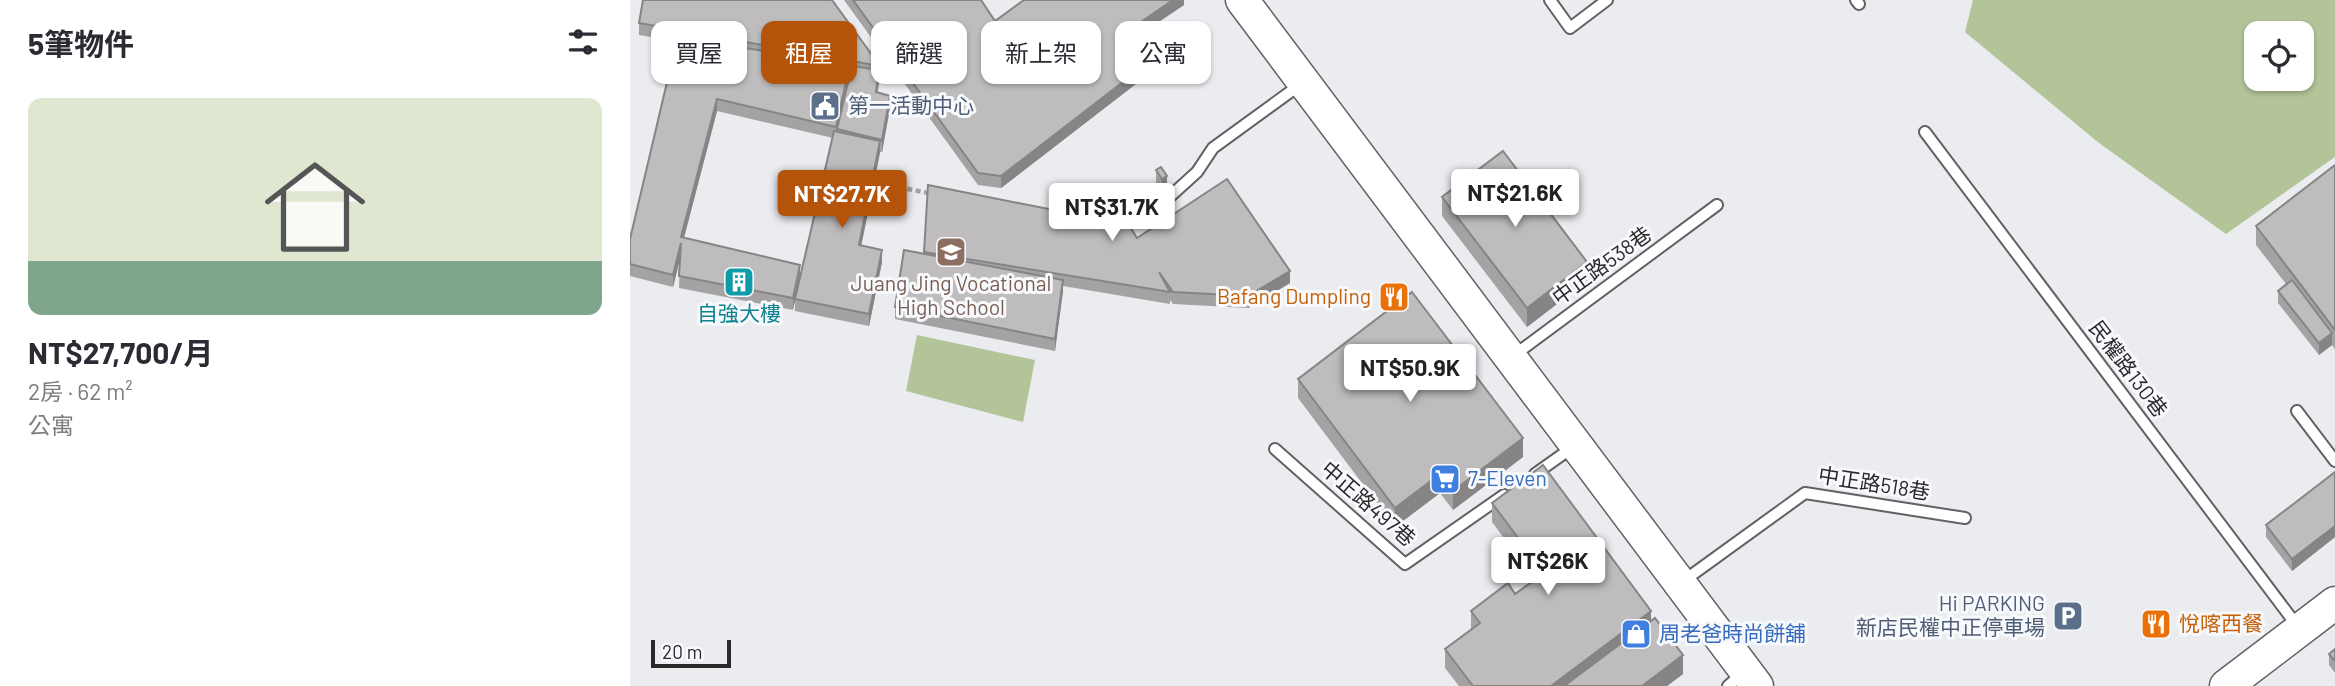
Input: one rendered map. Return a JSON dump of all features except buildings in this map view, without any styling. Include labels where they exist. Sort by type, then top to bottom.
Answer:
[{"type":"street","points":[[1242,0],[1680,584],[1743,681]]},
{"type":"street","points":[[2239,682],[2335,603]]},
{"type":"lane","points":[[1550,0],[1570,27],[1607,0]]},
{"type":"lane","points":[[1165,201],[1197,172],[1213,148],[1304,82]]},
{"type":"lane","name":"民權路130巷","points":[[1925,132],[2300,630]]},
{"type":"lane","name":"中正路538巷","points":[[1510,358],[1717,205]]},
{"type":"lane","points":[[2297,411],[2335,461]]},
{"type":"lane","points":[[1530,477],[1576,445]]},
{"type":"lane","name":"中正路497巷","points":[[1275,449],[1405,564],[1519,485]]},
{"type":"lane","name":"中正路518巷","points":[[1680,584],[1805,493],[1965,518]]},
{"type":"path","points":[[899,187],[939,195]]},
{"type":"path","points":[[1110,226],[1123,229],[1165,201]]},
{"type":"green space","points":[[1973,0],[2335,0],[2335,157],[2226,234],[2099,143],[1965,32]]},
{"type":"green space","points":[[917,335],[1035,360],[1023,422],[906,391]]},
{"type":"place","name":"第一活動中心","points":[[825,106]]},
{"type":"place","name":"Juang Jing Vocational High School","points":[[951,252]]},
{"type":"place","name":"自強大樓","points":[[739,282]]},
{"type":"place","name":"Bafang Dumpling","points":[[1394,297]]},
{"type":"place","name":"7-Eleven","points":[[1445,479]]},
{"type":"place","name":"Hi PARKING 新店民權中正停車場","points":[[2068,616]]},
{"type":"place","name":"悅喀西餐","points":[[2156,624]]},
{"type":"place","name":"周老爸時尚餅舖","points":[[1636,634]]}]
